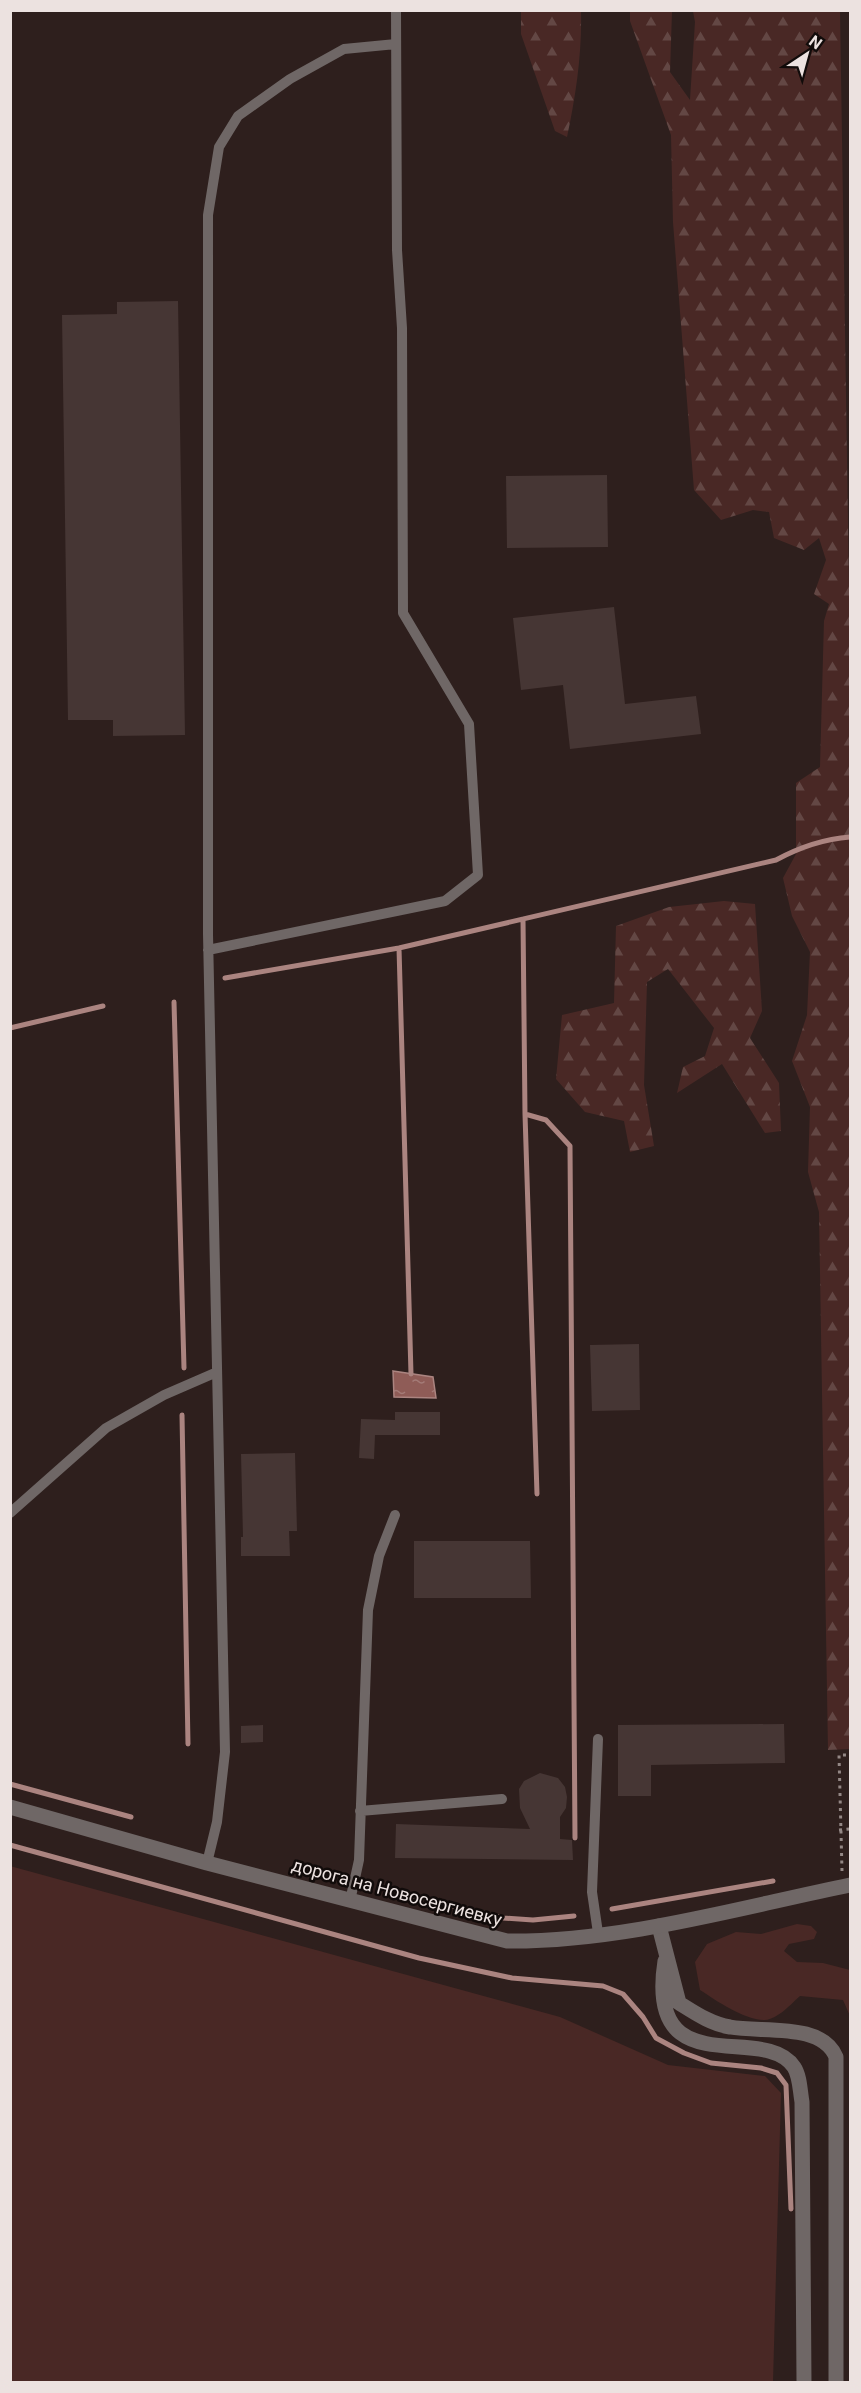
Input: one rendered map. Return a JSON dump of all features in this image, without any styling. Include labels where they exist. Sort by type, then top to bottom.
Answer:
[{"type":"street","name":"дорога на Новосергиевку","points":[[10,1807],[207,1863],[507,1941],[534,1941],[659,1926],[847,1886]]},
{"type":"street","points":[[659,1926],[679,2003],[701,2017],[727,2027],[818,2036],[832,2047],[837,2056],[836,2382]]},
{"type":"street","points":[[666,1955],[661,1986],[669,2019],[685,2036],[707,2045],[771,2052],[785,2058],[794,2067],[798,2078],[802,2102],[804,2382]]},
{"type":"lane","points":[[208,950],[446,901],[478,875],[469,724],[403,613],[402,328],[397,250],[396,10]]},
{"type":"lane","points":[[207,1863],[217,1822],[225,1752],[208,950],[208,214],[219,147],[238,116],[290,79],[344,49],[396,44]]},
{"type":"lane","points":[[10,1513],[106,1428],[164,1395],[217,1372]]},
{"type":"lane","points":[[350,1901],[359,1860],[368,1610],[379,1556],[394,1515]]},
{"type":"lane","points":[[598,1739],[592,1892],[598,1933]]},
{"type":"lane","points":[[360,1811],[502,1799]]},
{"type":"path","points":[[847,1886],[839,1830],[839,1755],[850,1755]]},
{"type":"path","points":[[839,1830],[850,1828]]},
{"type":"green space","points":[[521,11],[581,11],[578,74],[567,137],[555,131],[521,34]]},
{"type":"green space","points":[[630,11],[672,11],[670,72],[690,100],[695,22],[693,11],[840,11],[850,652],[850,1749],[828,1750],[819,1212],[808,1172],[810,1107],[792,1061],[807,1015],[810,952],[792,916],[783,878],[796,854],[796,783],[820,767],[824,621],[829,604],[814,594],[826,560],[819,538],[804,550],[774,538],[769,512],[753,510],[721,520],[694,490],[673,222],[671,135],[630,21]]},
{"type":"green space","points":[[724,901],[755,904],[762,1011],[750,1038],[779,1083],[781,1131],[765,1133],[722,1064],[677,1093],[683,1067],[705,1056],[714,1028],[668,969],[647,982],[644,1085],[654,1146],[630,1152],[624,1121],[585,1112],[556,1079],[562,1015],[614,1003],[616,926],[669,907]]},
{"type":"green space","points":[[10,1866],[560,2017],[668,2065],[765,2076],[781,2093],[773,2382],[11,2382]]},
{"type":"green space","points":[[797,1924],[811,1926],[817,1932],[814,1939],[789,1944],[784,1951],[797,1962],[823,1963],[850,1970],[850,2016],[843,2000],[800,1996],[775,2017],[765,2020],[757,2019],[731,2009],[700,1990],[695,1962],[707,1944],[736,1932],[761,1934]]},
{"type":"water","points":[[393,1371],[433,1377],[436,1398],[394,1397]]},
{"type":"building","points":[[178,301],[185,735],[113,736],[113,720],[68,720],[62,315],[117,314],[117,302]]},
{"type":"building","points":[[607,475],[608,547],[507,548],[506,476]]},
{"type":"building","points":[[614,607],[625,704],[696,696],[701,734],[570,749],[563,685],[521,690],[513,618]]},
{"type":"building","points":[[639,1344],[640,1410],[592,1411],[590,1345]]},
{"type":"building","points":[[395,1412],[440,1412],[440,1435],[375,1435],[374,1459],[359,1458],[361,1419],[395,1420]]},
{"type":"building","points":[[295,1453],[297,1531],[289,1531],[290,1556],[241,1556],[241,1537],[243,1537],[241,1454]]},
{"type":"building","points":[[414,1541],[530,1541],[531,1598],[414,1598]]},
{"type":"building","points":[[784,1724],[785,1763],[651,1765],[651,1796],[618,1796],[618,1725]]},
{"type":"building","points":[[263,1725],[263,1742],[241,1743],[241,1726]]},
{"type":"building","points":[[540,1773],[558,1778],[565,1787],[566,1808],[560,1817],[560,1839],[572,1840],[573,1860],[395,1858],[396,1824],[530,1829],[520,1808],[519,1789],[524,1781]]},
{"type":"waterway","points":[[225,978],[399,948],[776,860],[812,844],[850,837]]},
{"type":"waterway","points":[[523,919],[525,1114],[546,1120],[570,1146],[575,1838]]},
{"type":"waterway","points":[[399,948],[411,1374]]},
{"type":"waterway","points":[[174,1002],[184,1368]]},
{"type":"waterway","points":[[10,1028],[103,1006]]},
{"type":"waterway","points":[[525,1114],[537,1494]]},
{"type":"waterway","points":[[182,1415],[188,1744]]},
{"type":"waterway","points":[[10,1784],[131,1817]]},
{"type":"waterway","points":[[10,1845],[419,1958],[512,1978],[603,1986],[623,1994],[643,2017],[656,2038],[684,2053],[711,2063],[761,2068],[777,2073],[786,2085],[791,2209]]},
{"type":"waterway","points":[[612,1909],[773,1881]]},
{"type":"waterway","points":[[404,1894],[503,1918],[533,1920],[574,1916]]}]
